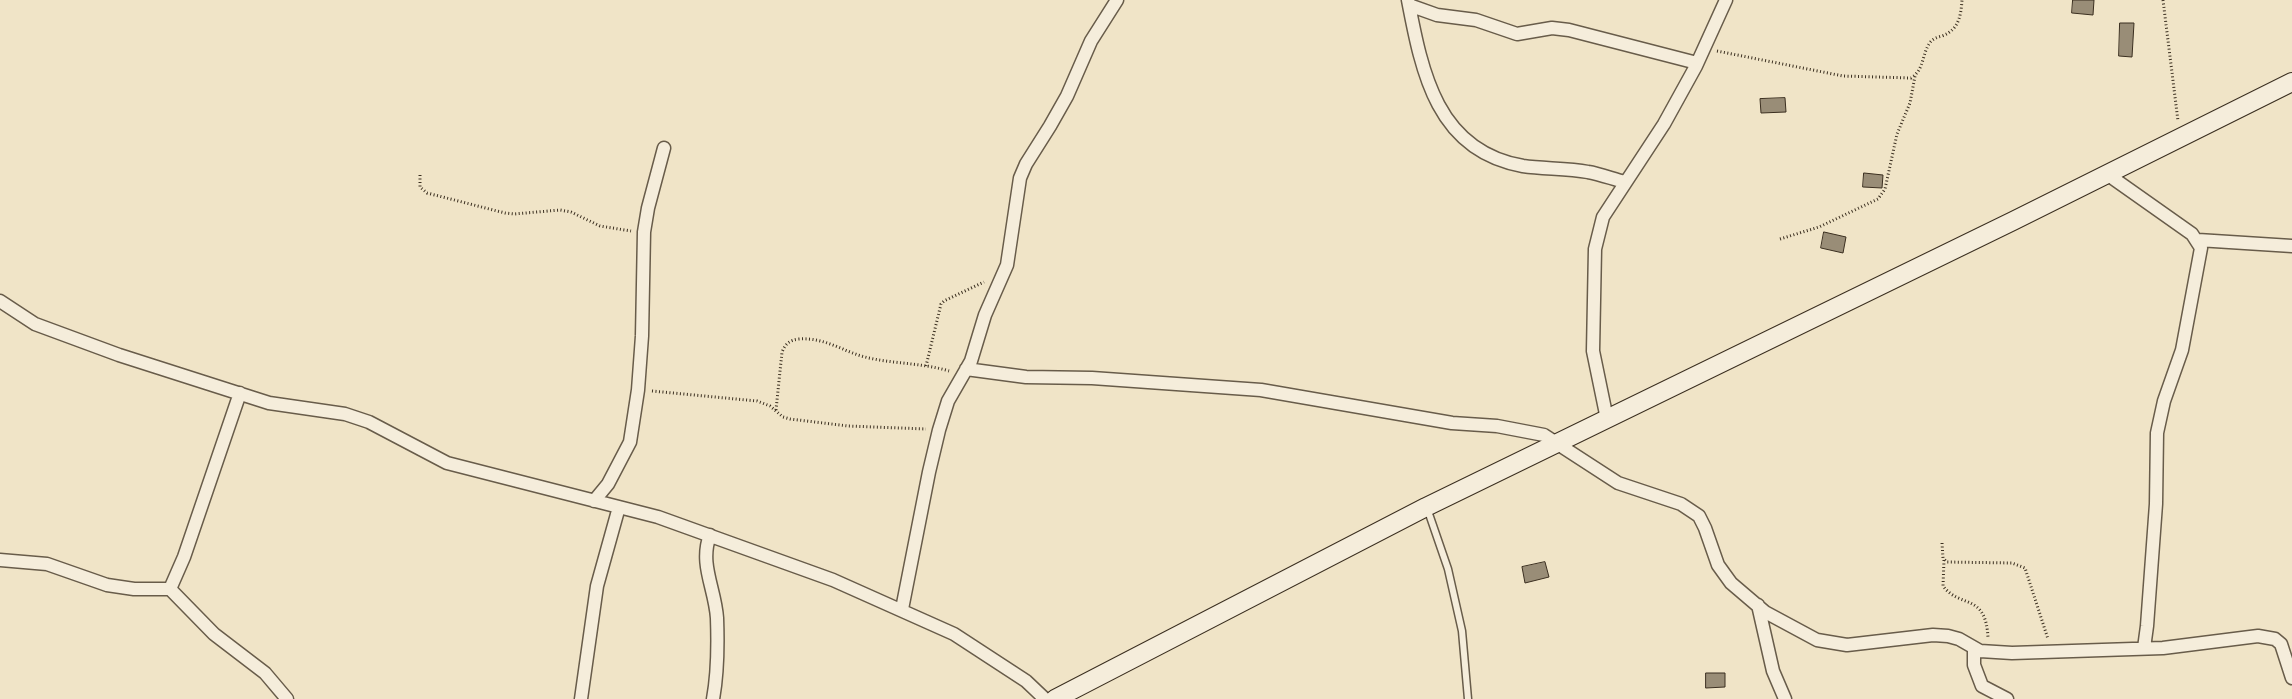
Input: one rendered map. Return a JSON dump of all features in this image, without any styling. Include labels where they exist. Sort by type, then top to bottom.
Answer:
[{"type":"street","points":[[902,609],[929,472],[940,430],[948,401],[971,361],[985,315],[1004,274],[1020,178],[1026,164],[1067,96],[1091,41],[1117,0]]},
{"type":"street","points":[[1607,419],[1593,351],[1595,249],[1603,217],[1664,124],[1697,63],[1726,0]]},
{"type":"street","points":[[1409,3],[1437,15],[1476,20],[1518,34],[1552,28],[1569,30],[1697,63]]},
{"type":"street","points":[[1409,3],[1426,73],[1439,106],[1457,134],[1483,153],[1522,165],[1588,172],[1625,182]]},
{"type":"street","points":[[1055,699],[1426,507],[1559,444],[2292,82]]},
{"type":"street","points":[[594,502],[608,484],[630,442],[638,390],[643,317],[644,232],[648,208],[664,148]]},
{"type":"street","points":[[2107,174],[2152,204],[2198,240],[2292,246]]},
{"type":"street","points":[[2144,648],[2156,504],[2158,433],[2164,401],[2182,350],[2192,290],[2201,257],[2198,240]]},
{"type":"street","points":[[2,304],[35,324],[120,356],[269,403],[345,414],[368,422],[447,462],[594,502],[658,517],[833,580],[902,609],[962,638],[1026,681],[1045,699]]},
{"type":"street","points":[[964,372],[1026,377],[1092,378],[1261,390],[1452,423],[1527,430],[1544,435],[1618,483],[1681,504],[1698,516],[1705,528],[1718,565],[1731,583],[1758,605],[1793,628],[1816,640],[1847,645],[1933,635],[1948,636],[1988,652],[2163,648],[2237,637],[2258,636],[2275,639],[2281,644],[2292,678]]},
{"type":"street","points":[[170,589],[184,557],[240,393]]},
{"type":"street","points":[[581,699],[597,586],[619,507]]},
{"type":"street","points":[[710,535],[704,555],[717,618],[718,673],[713,699]]},
{"type":"street","points":[[0,560],[47,564],[107,585],[134,589],[170,589],[214,634],[266,674],[287,699]]},
{"type":"street","points":[[1758,605],[1773,671],[1785,699]]},
{"type":"street","points":[[1974,648],[1974,665],[1982,686],[2007,699]]},
{"type":"lane","points":[[1426,507],[1448,569],[1462,631],[1468,699]]},
{"type":"path","points":[[1780,239],[1819,227],[1878,199],[1885,189],[1897,134],[1910,103],[1915,76],[1922,67],[1928,45],[1933,40],[1950,32],[1958,22],[1962,0]]},
{"type":"path","points":[[2162,0],[2180,137]]},
{"type":"path","points":[[1704,48],[1843,76],[1902,78],[1915,76]]},
{"type":"path","points":[[420,175],[420,187],[427,193],[467,204],[514,214],[560,210],[570,212],[600,226],[624,231],[644,232]]},
{"type":"path","points":[[926,366],[941,304],[1004,274]]},
{"type":"path","points":[[776,410],[782,352],[785,345],[791,340],[802,339],[836,344],[856,355],[964,372]]},
{"type":"path","points":[[638,390],[757,402],[776,410],[783,417],[802,421],[848,426],[940,430]]},
{"type":"path","points":[[1942,543],[1944,559],[1943,586],[1982,612],[1987,628],[1988,652]]},
{"type":"path","points":[[1944,559],[1947,562],[1960,563],[2012,563],[2024,568],[2053,651]]},
{"type":"building","points":[[2073,0],[2094,0],[2093,15],[2072,13]]},
{"type":"building","points":[[2120,23],[2134,23],[2132,57],[2119,56]]},
{"type":"building","points":[[1785,98],[1786,112],[1761,113],[1760,99]]},
{"type":"building","points":[[1864,173],[1883,175],[1882,188],[1863,187]]},
{"type":"building","points":[[1824,232],[1846,237],[1843,253],[1821,248]]},
{"type":"building","points":[[1545,562],[1549,577],[1525,583],[1522,567]]},
{"type":"building","points":[[1706,673],[1725,673],[1725,687],[1706,688]]}]
